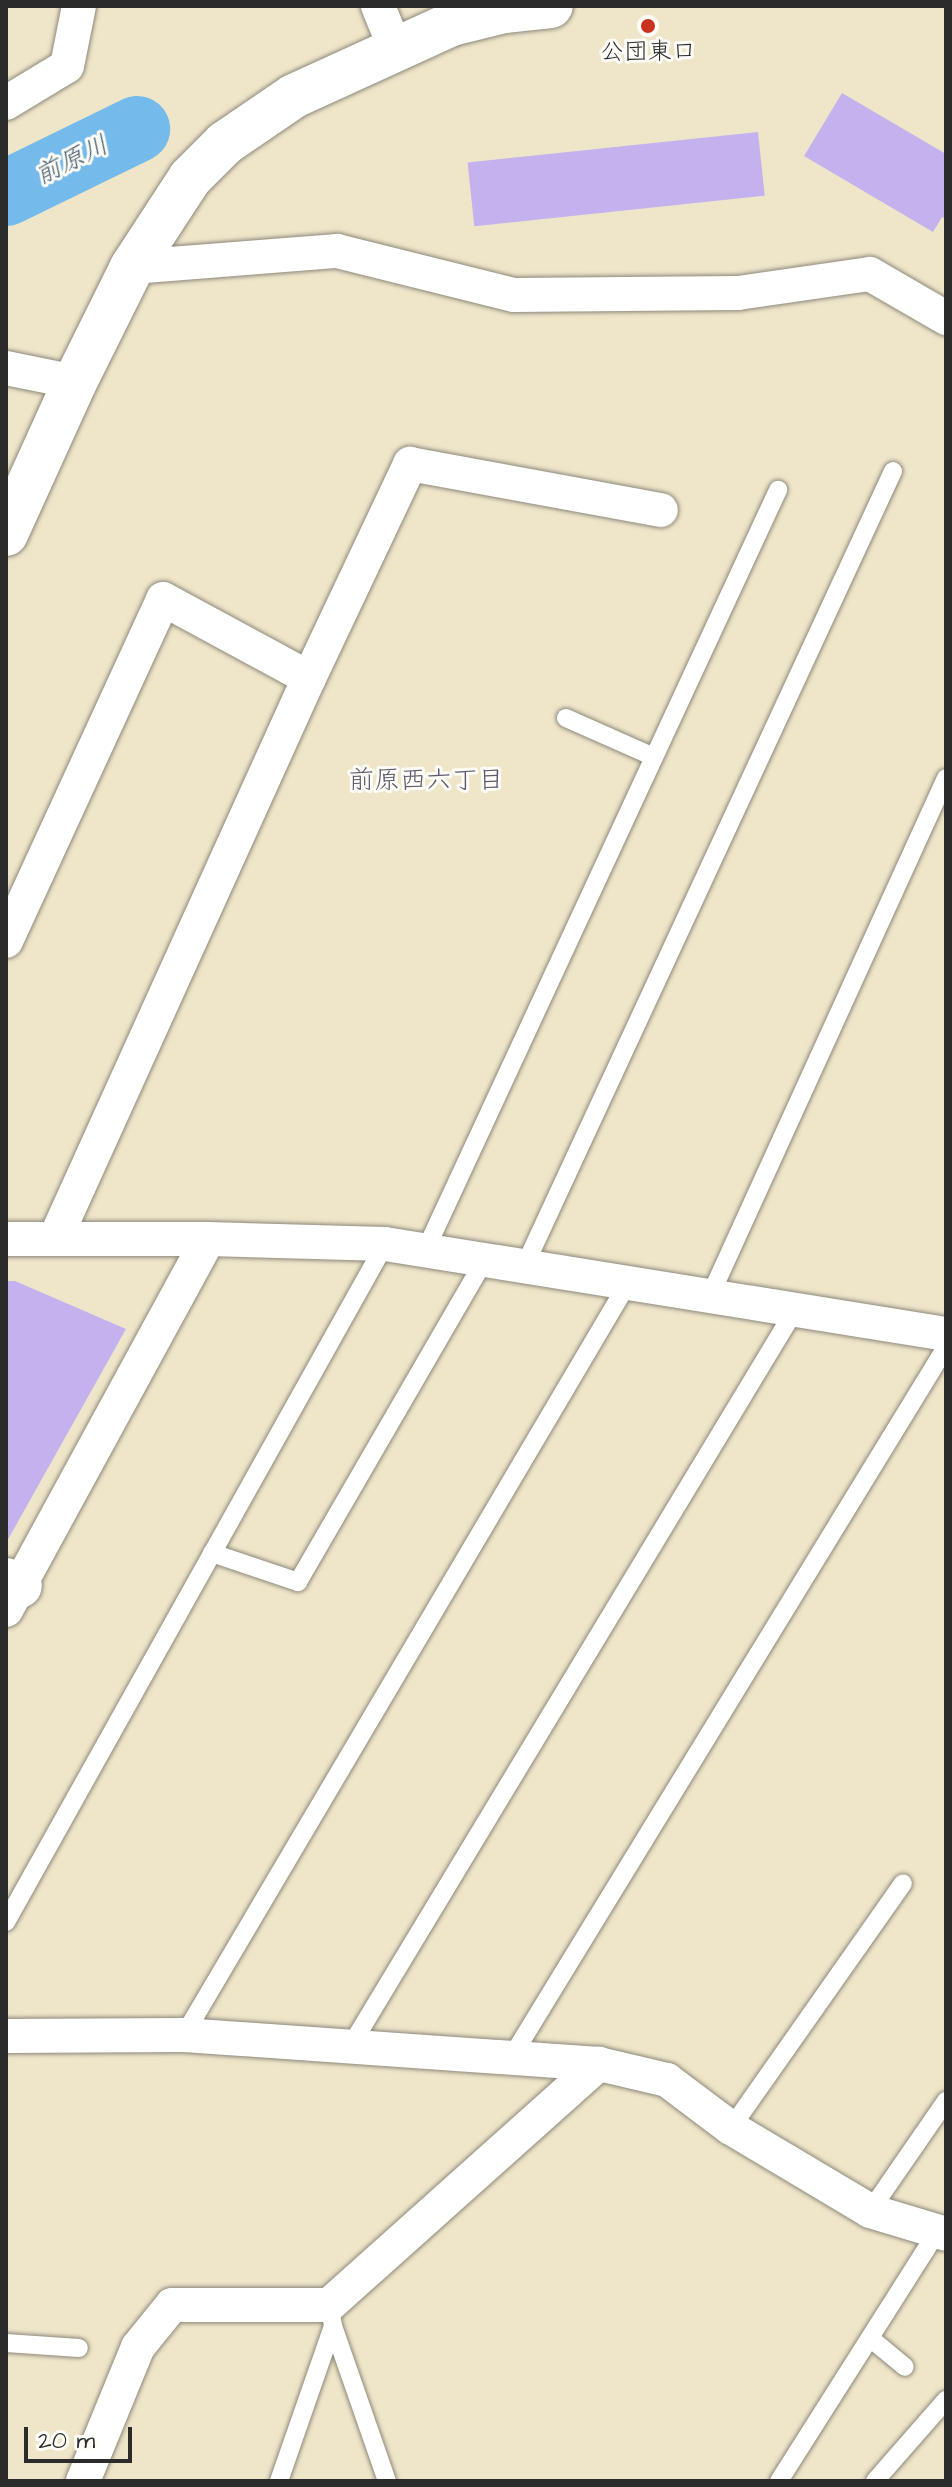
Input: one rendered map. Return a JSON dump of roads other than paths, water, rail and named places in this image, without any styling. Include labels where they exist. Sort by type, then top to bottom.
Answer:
[{"type":"street","points":[[6,103],[67,66],[79,6]]},
{"type":"street","points":[[378,6],[395,48]]},
{"type":"street","points":[[6,534],[75,382],[132,267],[190,178],[225,143],[294,96],[452,24],[504,11],[551,6]]},
{"type":"street","points":[[132,267],[337,251],[514,295],[738,293],[870,274],[946,318]]},
{"type":"street","points":[[6,368],[75,382]]},
{"type":"street","points":[[55,1239],[309,678],[410,464],[661,510]]},
{"type":"street","points":[[6,941],[163,599],[309,678]]},
{"type":"street","points":[[6,1239],[208,1239],[385,1244],[946,1334]]},
{"type":"street","points":[[11,1592],[208,1239]]},
{"type":"street","points":[[6,2036],[184,2035],[599,2064],[667,2080],[731,2128],[870,2211],[942,2233]]},
{"type":"street","points":[[83,2481],[138,2347],[172,2305],[331,2316],[599,2064]]},
{"type":"lane","points":[[525,1265],[893,471]]},
{"type":"lane","points":[[426,1249],[778,490]]},
{"type":"lane","points":[[566,718],[654,757]]},
{"type":"lane","points":[[710,1296],[946,778]]},
{"type":"lane","points":[[6,1922],[385,1244]]},
{"type":"lane","points":[[212,1553],[298,1582],[485,1259]]},
{"type":"lane","points":[[184,2035],[628,1283]]},
{"type":"lane","points":[[350,2047],[795,1310]]},
{"type":"lane","points":[[511,2058],[946,1347]]},
{"type":"lane","points":[[731,2128],[903,1883]]},
{"type":"lane","points":[[870,2211],[946,2101]]},
{"type":"lane","points":[[779,2481],[870,2338],[942,2233]]},
{"type":"lane","points":[[279,2481],[331,2316]]},
{"type":"lane","points":[[331,2316],[387,2481]]},
{"type":"lane","points":[[870,2338],[905,2367]]},
{"type":"lane","points":[[6,2343],[79,2348]]},
{"type":"lane","points":[[875,2481],[946,2400]]},
{"type":"waterway","name":"前原川","points":[[6,193],[137,129]]},
{"type":"place","name":"公団東口","points":[[648,26]]},
{"type":"district","name":"前原西六丁目","points":[[426,781]]}]
